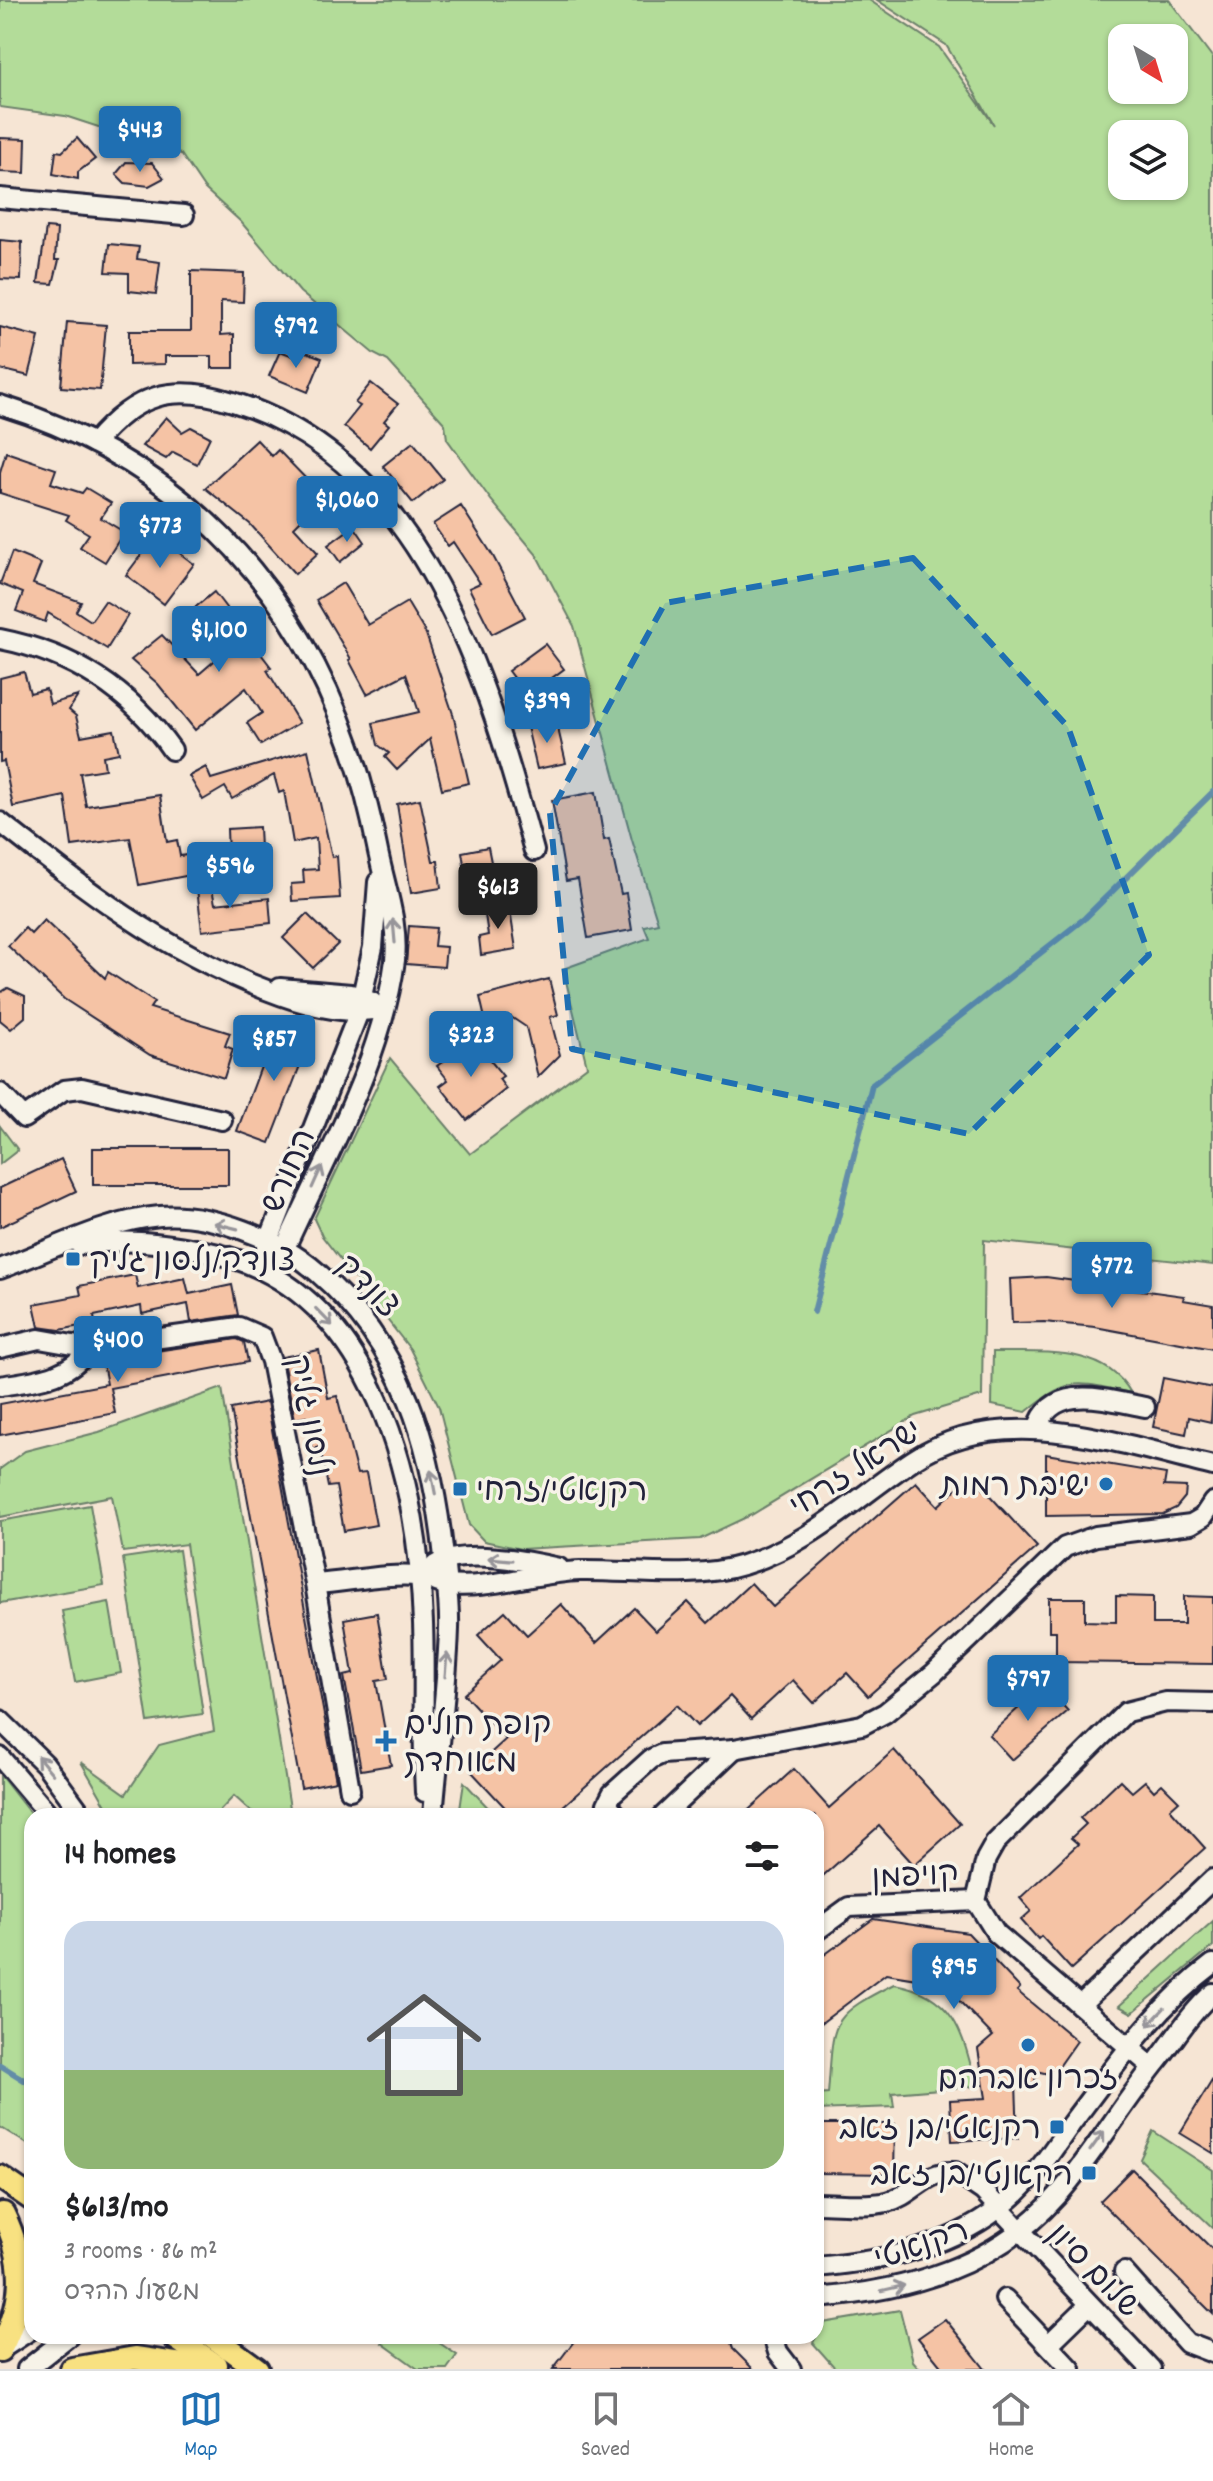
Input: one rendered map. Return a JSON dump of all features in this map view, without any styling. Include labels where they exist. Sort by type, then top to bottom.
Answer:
[{"type":"main road","points":[[1,2178],[24,2179]]},
{"type":"main road","points":[[1,2178],[24,2194]]},
{"type":"main road","points":[[1,2213],[24,2229]]},
{"type":"main road","points":[[0,2350],[18,2310],[23,2272],[1,2213]]},
{"type":"main road","points":[[184,2344],[220,2369]]},
{"type":"main road","points":[[224,2344],[257,2369]]},
{"type":"main road","points":[[72,2369],[135,2358],[209,2369]]},
{"type":"street","points":[[0,198],[40,199],[184,215]]},
{"type":"street","points":[[94,443],[116,418],[136,404],[159,395],[186,392],[252,408],[296,428],[328,448],[352,470],[413,544],[439,588],[489,697],[534,851]]},
{"type":"street","name":"החורש","points":[[0,405],[34,416],[94,443],[170,491],[215,529],[260,575],[299,632],[319,670],[356,764],[396,941],[383,1009],[361,1076],[285,1248],[263,1269]]},
{"type":"street","points":[[0,639],[58,654],[86,670],[136,707],[172,750]]},
{"type":"street","points":[[0,822],[49,862],[161,941],[196,961],[249,984],[383,1009]]},
{"type":"street","name":"החורש","points":[[263,1269],[267,1239],[327,1102],[361,1005],[376,926],[379,859]]},
{"type":"street","points":[[0,1093],[24,1118],[64,1090],[82,1088],[222,1120]]},
{"type":"street","name":"צונדק","points":[[0,1269],[97,1231],[162,1216],[210,1222],[267,1239],[285,1248],[355,1308],[395,1367],[427,1453],[444,1560]]},
{"type":"street","name":"צונדק","points":[[54,1250],[125,1241],[169,1243],[235,1258],[263,1269],[302,1296],[333,1327],[369,1379],[400,1462],[413,1519],[419,1576]]},
{"type":"street","name":"נלסון גליק","points":[[0,1348],[39,1339],[90,1348],[239,1327],[252,1330],[262,1337],[271,1361],[315,1584],[350,1790]]},
{"type":"street","points":[[0,1386],[60,1375],[80,1361],[90,1348]]},
{"type":"street","points":[[1037,1430],[1049,1407],[1067,1398],[1087,1396],[1145,1407]]},
{"type":"street","name":"ישראל זרחי","points":[[419,1576],[447,1585],[577,1571],[664,1571],[743,1566],[830,1523],[914,1459],[963,1437],[1037,1430],[1082,1435],[1213,1466]]},
{"type":"street","points":[[611,1808],[607,1804],[612,1794],[651,1759],[662,1754],[734,1749],[862,1725],[885,1713],[952,1656],[1065,1547],[1096,1536],[1191,1524],[1203,1517],[1213,1502]]},
{"type":"street","points":[[315,1584],[419,1576],[444,1560],[449,1628],[434,1808]]},
{"type":"street","name":"ישראל זרחי","points":[[444,1560],[508,1560],[577,1571]]},
{"type":"street","points":[[419,1576],[427,1808]]},
{"type":"street","points":[[1152,2067],[996,1933],[976,1901],[986,1859],[995,1843],[1114,1722],[1145,1704],[1213,1703]]},
{"type":"street","points":[[0,1720],[45,1764],[77,1808]]},
{"type":"street","points":[[671,1808],[734,1749]]},
{"type":"street","points":[[0,1757],[43,1808]]},
{"type":"street","points":[[1080,2005],[1213,1879]]},
{"type":"street","name":"קויפמן","points":[[824,1925],[849,1907],[976,1901]]},
{"type":"street","name":"רקנאטי","points":[[824,2266],[885,2258],[923,2248],[960,2234],[999,2208],[1034,2175],[1129,2047],[1188,1984],[1213,1964]]},
{"type":"street","name":"רקנאטי","points":[[824,2297],[891,2289],[933,2277],[973,2261],[1018,2232],[1058,2195],[1152,2067],[1213,1993]]},
{"type":"street","name":"שלום סיון","points":[[824,2203],[868,2204],[903,2196],[930,2175],[942,2171],[955,2172],[968,2179],[999,2208],[1018,2232],[1151,2369]]},
{"type":"street","points":[[1124,2272],[1187,2343],[1213,2353]]},
{"type":"street","points":[[1005,2299],[1071,2369]]},
{"type":"street","points":[[1049,2344],[1089,2305]]},
{"type":"street","points":[[0,2350],[24,2334]]},
{"type":"street","points":[[27,2369],[59,2344]]},
{"type":"street","points":[[776,2344],[791,2369]]},
{"type":"highlighted area","points":[[913,558],[1068,727],[1149,955],[969,1134],[572,1049],[550,813],[665,603]]},
{"type":"green space","points":[[0,0],[869,0],[939,47],[994,125],[946,45],[877,0],[1169,0],[1187,24],[1108,24],[1108,104],[1188,104],[1188,25],[1213,58],[1213,1265],[984,1240],[982,1396],[915,1416],[753,1514],[700,1539],[521,1549],[484,1541],[469,1525],[439,1407],[410,1349],[322,1236],[314,1219],[390,1058],[470,1154],[587,1066],[563,969],[649,938],[644,926],[658,923],[632,840],[574,626],[536,554],[491,500],[447,439],[445,424],[388,361],[374,354],[300,292],[241,222],[204,188],[181,154],[65,116],[0,107]]},
{"type":"green space","points":[[0,1126],[18,1150],[0,1164]]},
{"type":"green space","points":[[993,1352],[1051,1353],[1088,1359],[1105,1366],[1119,1377],[1131,1393],[1075,1384],[1054,1392],[1026,1412],[992,1405]]},
{"type":"green space","points":[[222,1388],[290,1808],[247,1808],[234,1796],[223,1808],[107,1808],[81,1762],[126,1794],[159,1745],[214,1731],[186,1544],[123,1552],[112,1496],[0,1517],[0,1469],[25,1451],[99,1432]]},
{"type":"green space","points":[[90,1505],[104,1585],[0,1603],[0,1521]]},
{"type":"green space","points":[[179,1550],[203,1714],[148,1722],[123,1558]]},
{"type":"green space","points":[[109,1602],[121,1673],[75,1682],[62,1611]]},
{"type":"green space","points":[[0,1775],[26,1808],[24,2142],[0,2127]]},
{"type":"green space","points":[[464,1782],[488,1808],[460,1808]]},
{"type":"green space","points":[[1213,1921],[1213,1946],[1132,2013],[1119,2006]]},
{"type":"green space","points":[[894,1984],[915,1989],[943,2007],[960,2034],[976,2086],[892,2093],[894,2107],[824,2110],[831,2051],[838,2025],[856,2005]]},
{"type":"green space","points":[[1153,2131],[1213,2170],[1213,2228],[1140,2159]]},
{"type":"green space","points":[[900,2310],[913,2361],[920,2369],[836,2369],[814,2344],[824,2344],[824,2323]]},
{"type":"green space","points":[[383,2344],[441,2344],[457,2355],[447,2369],[418,2369]]},
{"type":"building","points":[[0,138],[26,139],[25,173],[0,172]]},
{"type":"building","points":[[77,138],[95,159],[78,172],[78,179],[53,174],[56,151],[62,152]]},
{"type":"building","points":[[126,162],[152,163],[164,178],[149,186],[125,183],[116,174]]},
{"type":"building","points":[[46,228],[57,229],[55,260],[59,260],[53,284],[38,283]]},
{"type":"building","points":[[0,240],[22,242],[21,280],[0,279]]},
{"type":"building","points":[[109,244],[139,247],[137,259],[160,262],[156,294],[129,291],[129,273],[106,272]]},
{"type":"building","points":[[191,271],[244,273],[243,302],[221,301],[221,335],[234,334],[234,368],[212,368],[212,356],[165,356],[165,364],[129,365],[129,331],[191,331]]},
{"type":"building","points":[[67,322],[106,325],[100,390],[61,387]]},
{"type":"building","points":[[0,327],[39,337],[29,376],[0,369]]},
{"type":"building","points":[[280,351],[301,359],[304,351],[322,358],[308,392],[269,376]]},
{"type":"building","points":[[371,383],[398,404],[384,421],[389,425],[370,448],[344,426],[360,406],[355,403]]},
{"type":"building","points":[[166,417],[182,432],[191,427],[210,437],[197,464],[173,452],[166,459],[142,446]]},
{"type":"building","points":[[257,440],[272,456],[278,450],[314,487],[317,483],[327,494],[294,527],[318,553],[295,574],[250,524],[205,488]]},
{"type":"building","points":[[413,442],[443,479],[413,503],[383,466]]},
{"type":"building","points":[[6,452],[56,469],[51,483],[82,493],[86,488],[111,503],[101,518],[124,532],[105,562],[80,547],[89,534],[66,520],[69,515],[0,493],[0,472]]},
{"type":"building","points":[[461,506],[493,556],[525,617],[492,634],[469,588],[480,583],[453,542],[448,546],[433,524]]},
{"type":"building","points":[[354,526],[365,542],[340,562],[328,545]]},
{"type":"building","points":[[156,535],[194,564],[164,604],[126,575]]},
{"type":"building","points":[[12,552],[41,564],[33,584],[81,602],[76,611],[91,621],[105,601],[128,615],[107,649],[48,613],[45,622],[16,611],[23,593],[0,584]]},
{"type":"building","points":[[343,583],[368,625],[407,602],[426,634],[453,714],[469,783],[442,789],[430,739],[397,770],[385,757],[389,753],[378,745],[373,723],[419,712],[406,674],[367,694],[351,659],[316,600]]},
{"type":"building","points":[[214,592],[271,667],[267,670],[299,723],[261,745],[247,723],[262,713],[246,688],[195,730],[158,684],[131,660],[162,635],[199,674],[220,656],[186,615]]},
{"type":"building","points":[[545,644],[564,669],[518,703],[505,685],[514,679],[508,671]]},
{"type":"building","points":[[24,672],[30,693],[46,689],[50,704],[78,696],[69,710],[76,716],[81,736],[114,730],[119,753],[103,756],[105,769],[80,773],[86,806],[160,795],[167,842],[177,840],[180,856],[193,854],[196,874],[139,885],[130,838],[72,846],[65,796],[13,807],[4,761],[0,762],[0,678]]},
{"type":"building","points":[[556,720],[566,763],[537,769],[527,727]]},
{"type":"building","points":[[308,750],[332,857],[337,856],[340,898],[292,901],[291,884],[304,883],[303,870],[318,869],[316,838],[293,843],[284,791],[279,793],[274,775],[232,799],[225,787],[203,800],[189,776],[206,767],[211,779]]},
{"type":"building","points":[[596,792],[604,840],[609,839],[621,894],[626,893],[632,930],[588,938],[578,879],[566,881],[552,800]]},
{"type":"building","points":[[420,799],[433,861],[438,861],[441,888],[411,893],[397,804]]},
{"type":"building","points":[[259,827],[260,849],[228,855],[227,829]]},
{"type":"building","points":[[488,847],[494,877],[467,882],[462,852]]},
{"type":"building","points":[[210,878],[215,904],[269,898],[271,923],[202,931],[196,880]]},
{"type":"building","points":[[509,904],[516,949],[481,955],[479,937],[488,935],[484,908]]},
{"type":"building","points":[[307,914],[338,944],[313,968],[283,938]]},
{"type":"building","points":[[44,920],[105,978],[108,972],[154,1002],[150,1008],[230,1033],[225,1046],[233,1049],[224,1078],[150,1055],[64,999],[8,946],[25,928],[31,934]]},
{"type":"building","points":[[409,926],[436,928],[434,946],[446,947],[444,967],[406,964]]},
{"type":"building","points":[[549,979],[558,1015],[550,1017],[560,1055],[538,1077],[526,1027],[511,1017],[486,1023],[480,997]]},
{"type":"building","points":[[8,988],[25,996],[25,1017],[11,1029],[0,1020],[0,993]]},
{"type":"building","points":[[277,1024],[311,1037],[270,1143],[237,1131]]},
{"type":"building","points":[[473,1039],[503,1076],[499,1079],[506,1089],[467,1120],[440,1086],[448,1080],[437,1066]]},
{"type":"building","points":[[93,1148],[228,1148],[228,1185],[93,1185]]},
{"type":"building","points":[[61,1159],[76,1191],[0,1227],[0,1188]]},
{"type":"building","points":[[135,1275],[138,1288],[185,1278],[189,1294],[232,1285],[238,1315],[191,1322],[188,1304],[142,1314],[141,1306],[94,1316],[95,1323],[60,1330],[39,1327],[34,1304],[81,1295],[79,1286]]},
{"type":"building","points":[[1046,1277],[1184,1296],[1183,1300],[1213,1305],[1213,1349],[1095,1327],[1044,1322],[1012,1323],[1010,1279]]},
{"type":"building","points":[[237,1339],[244,1342],[248,1362],[110,1388],[115,1413],[0,1435],[0,1404],[107,1384],[102,1359]]},
{"type":"building","points":[[319,1350],[328,1398],[337,1396],[357,1474],[366,1473],[376,1525],[344,1531],[336,1486],[328,1487],[320,1447],[312,1449],[306,1417],[295,1419],[282,1357]]},
{"type":"building","points":[[1163,1378],[1213,1388],[1211,1422],[1189,1417],[1186,1434],[1153,1427]]},
{"type":"building","points":[[267,1402],[336,1781],[301,1788],[231,1409]]},
{"type":"building","name":"ישיבת רמות","points":[[1046,1454],[1166,1474],[1164,1486],[1186,1487],[1185,1497],[1176,1508],[1163,1514],[1046,1516]]},
{"type":"building","points":[[971,1475],[1037,1547],[868,1696],[847,1673],[814,1703],[793,1680],[751,1719],[730,1696],[697,1726],[677,1705],[561,1808],[506,1808],[471,1771],[506,1739],[464,1694],[501,1660],[478,1635],[505,1611],[527,1635],[561,1604],[596,1643],[634,1608],[656,1631],[688,1602],[708,1623],[751,1583],[773,1607],[916,1482],[938,1506]]},
{"type":"building","points":[[1116,1596],[1153,1597],[1153,1624],[1184,1624],[1184,1596],[1213,1597],[1213,1664],[1056,1662],[1056,1631],[1049,1631],[1049,1598],[1085,1598],[1085,1621],[1116,1622]]},
{"type":"building","points":[[377,1613],[388,1679],[376,1681],[391,1765],[361,1770],[344,1676],[353,1674],[344,1619]]},
{"type":"building","points":[[1044,1685],[1068,1711],[1012,1760],[989,1735]]},
{"type":"building","points":[[894,1750],[960,1824],[914,1865],[879,1826],[824,1875],[824,1808],[751,1808],[794,1769],[829,1808]]},
{"type":"building","points":[[1120,1780],[1132,1792],[1145,1781],[1154,1791],[1162,1784],[1179,1801],[1170,1809],[1205,1848],[1071,1969],[1041,1936],[1038,1939],[1021,1920],[1031,1911],[1020,1898],[1078,1844],[1071,1838],[1086,1824],[1080,1818]]},
{"type":"building","points":[[873,1919],[968,1933],[1020,1988],[1017,1991],[1077,2041],[1053,2075],[1036,2071],[1035,2084],[1016,2083],[1018,2138],[952,2141],[950,2100],[986,2098],[978,2049],[993,2036],[942,1983],[886,1974],[824,2021],[824,1955]]},
{"type":"building","points":[[1213,2079],[1213,2153],[1180,2133]]},
{"type":"building","points":[[824,2124],[895,2124],[894,2174],[824,2173]]},
{"type":"building","points":[[1132,2169],[1213,2250],[1213,2314],[1100,2201]]},
{"type":"building","points":[[945,2319],[985,2369],[943,2369],[918,2338]]},
{"type":"building","points":[[572,2344],[731,2344],[753,2369],[553,2369]]},
{"type":"waterway","points":[[814,1312],[872,1085],[1085,918],[1213,792]]},
{"type":"waterway","points":[[0,2065],[24,2080]]},
{"type":"place","name":"צונדק/נלסון גליק","points":[[73,1259]]},
{"type":"place","name":"ישיבת רמות","points":[[1106,1484]]},
{"type":"place","name":"רקנאטי/זרחי","points":[[460,1489]]},
{"type":"place","name":"קופת חולים מאוחדת","points":[[386,1741]]},
{"type":"place","name":"זכרון אברהם","points":[[1028,2045]]},
{"type":"place","name":"רקנאטי/בן זאב","points":[[1057,2127]]},
{"type":"place","name":"רקאנטי/בן זאב","points":[[1089,2173]]}]
